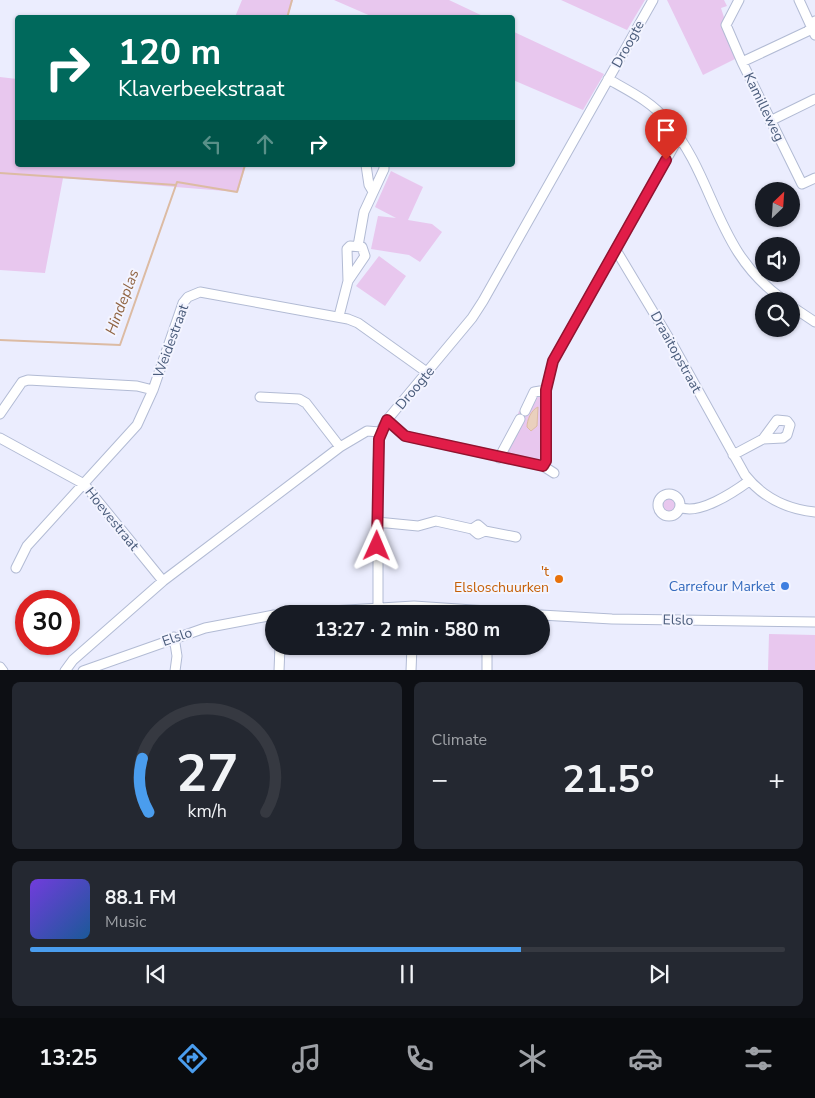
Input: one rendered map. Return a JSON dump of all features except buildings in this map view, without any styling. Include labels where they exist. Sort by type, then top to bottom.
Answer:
[{"type":"street","name":"Droogte","points":[[380,432],[387,420],[428,373],[484,301],[653,0]]},
{"type":"street","points":[[739,0],[726,25],[742,62]]},
{"type":"street","points":[[798,0],[814,27]]},
{"type":"street","name":"Kamilleweg","points":[[814,27],[742,62],[802,184],[815,178]]},
{"type":"street","points":[[608,79],[653,107],[668,121],[682,140],[738,254],[761,282],[774,292]]},
{"type":"street","points":[[770,120],[815,99]]},
{"type":"street","points":[[543,466],[546,461],[546,390],[553,361],[675,144],[682,140]]},
{"type":"street","points":[[366,167],[369,185],[372,190]]},
{"type":"street","points":[[358,246],[364,238],[368,220],[364,212],[372,190],[384,167]]},
{"type":"street","points":[[339,316],[348,282],[347,249],[350,246],[362,247],[365,256],[348,282]]},
{"type":"street","name":"Draaitopstraat","points":[[616,250],[646,298],[749,481],[760,491],[782,505],[815,512]]},
{"type":"street","name":"Weidestraat","points":[[16,568],[27,546],[137,425],[153,390],[184,303],[194,293],[200,292],[339,316],[358,323],[428,373]]},
{"type":"street","points":[[800,312],[815,322]]},
{"type":"street","points":[[1,409],[22,382],[28,380],[137,386],[153,390]]},
{"type":"street","points":[[499,458],[534,392],[546,390]]},
{"type":"street","points":[[260,397],[299,399],[306,403],[340,447]]},
{"type":"street","points":[[387,420],[405,436],[499,458],[543,466],[554,473]]},
{"type":"street","points":[[65,670],[73,660],[164,581],[340,447],[367,431],[380,432],[377,522],[378,605]]},
{"type":"street","name":"Hoevestraat","points":[[0,438],[84,484],[164,581]]},
{"type":"street","points":[[734,455],[763,439]]},
{"type":"street","points":[[680,507],[688,509],[703,506],[722,498],[749,481]]},
{"type":"street","points":[[377,522],[418,526],[436,522],[472,529],[478,526],[485,531],[516,537]]},
{"type":"street","name":"Elslo","points":[[82,670],[174,638],[236,620],[265,616]]},
{"type":"street","name":"Elslo","points":[[550,616],[612,619],[815,622]]},
{"type":"street","points":[[174,638],[177,656],[175,670]]},
{"type":"street","points":[[279,670],[280,655]]},
{"type":"street","points":[[411,670],[412,655]]},
{"type":"street","points":[[487,655],[487,670]]},
{"type":"street","points":[[0,667],[3,670]]},
{"type":"shaded area","points":[[242,0],[293,0],[289,15],[236,15]]},
{"type":"shaded area","points":[[334,0],[449,0],[481,15],[368,15]]},
{"type":"shaded area","points":[[561,0],[645,0],[627,30]]},
{"type":"shaded area","points":[[667,0],[724,0],[727,6],[721,8],[737,58],[703,75]]},
{"type":"shaded area","points":[[515,32],[604,74],[583,110],[515,81]]},
{"type":"shaded area","points":[[0,77],[15,79],[15,167],[245,167],[238,192],[63,178],[45,273],[0,270]]},
{"type":"shaded area","points":[[391,171],[423,187],[408,220],[432,224],[442,232],[420,262],[409,255],[371,249],[378,216],[396,218],[375,207]]},
{"type":"shaded area","points":[[379,256],[406,276],[385,306],[356,286]]},
{"type":"shaded area","points":[[543,393],[541,459],[538,462],[504,456],[519,411],[525,414],[535,395]]},
{"type":"shaded area","points":[[538,407],[537,426],[531,431],[527,427],[528,421],[531,413]]},
{"type":"shaded area","points":[[669,497],[677,505],[669,513],[661,505]]},
{"type":"shaded area","points":[[769,634],[815,635],[815,670],[768,670]]},
{"type":"waterway","points":[[288,15],[292,0]]},
{"type":"waterway","points":[[0,173],[176,185],[177,182],[237,192],[244,167]]},
{"type":"waterway","name":"Hindeplas","points":[[0,340],[120,345],[176,185]]},
{"type":"place","name":"'t Elsloschuurken","points":[[559,579]]},
{"type":"place","name":"Carrefour Market","points":[[785,586]]},
{"type":"route","points":[[377,546],[379,439],[380,432],[387,420],[405,436],[539,467],[543,466],[546,461],[546,390],[553,361],[666,160]]}]
